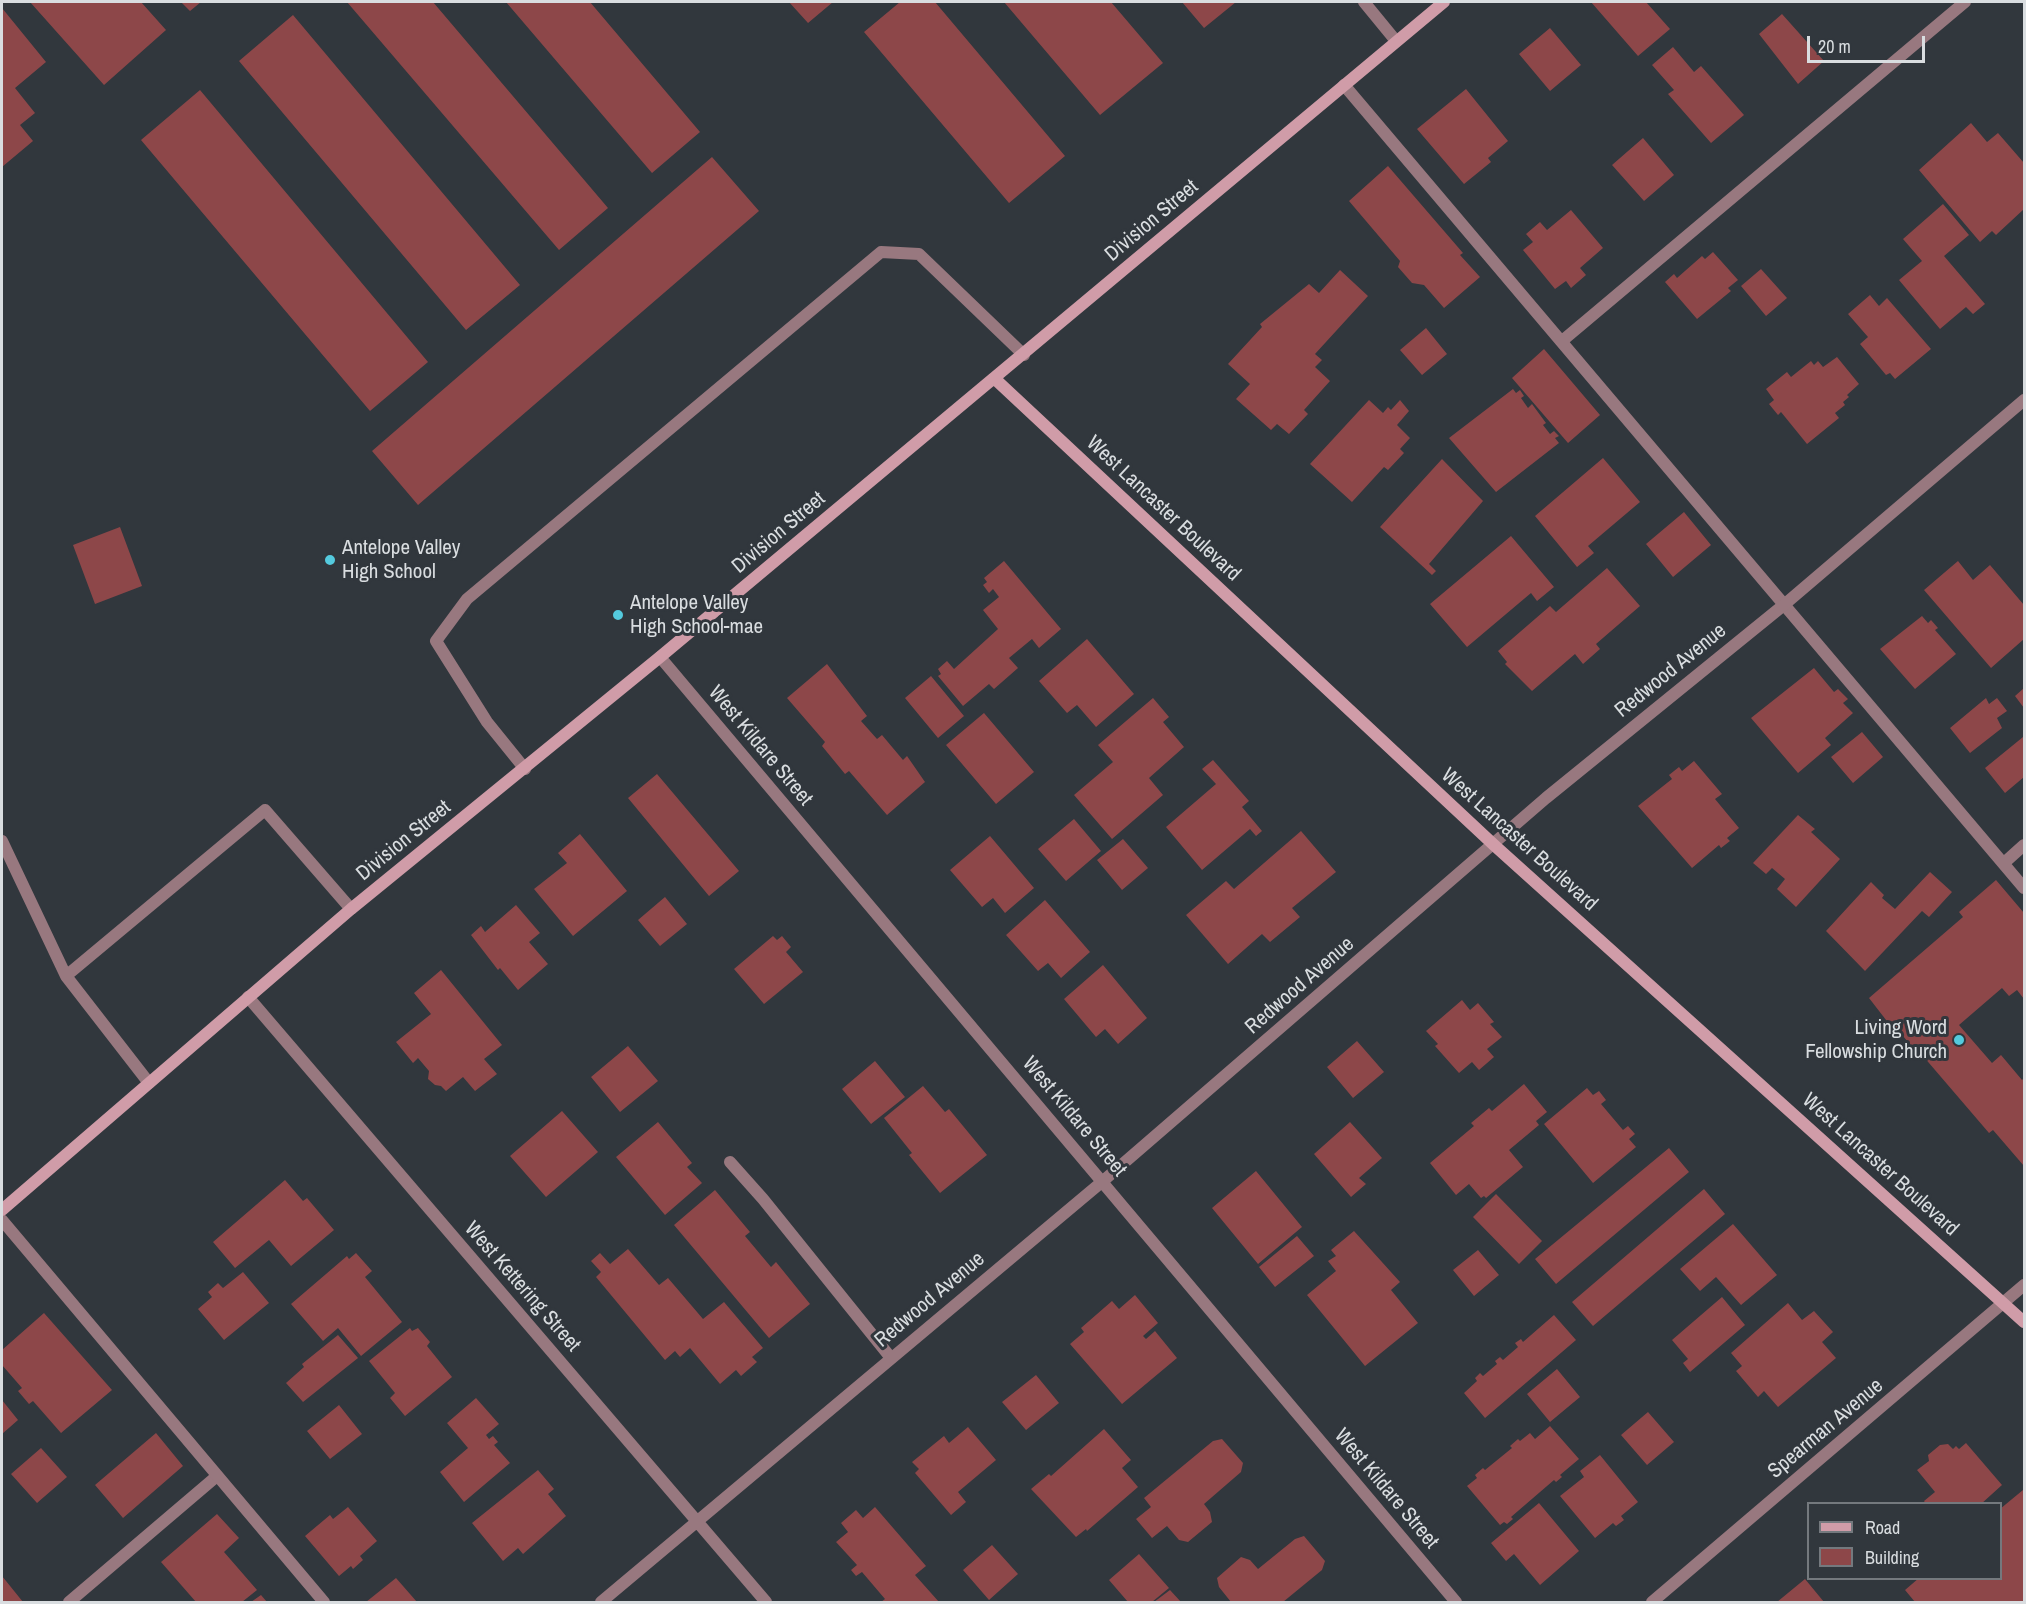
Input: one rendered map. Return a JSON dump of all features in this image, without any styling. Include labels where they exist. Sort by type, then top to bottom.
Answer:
[{"type":"main road","name":"Division Street","points":[[2,1210],[351,909],[525,769],[1024,355],[1444,2]]},
{"type":"main road","name":"West Lancaster Boulevard","points":[[995,379],[1494,844],[2025,1322]]},
{"type":"street","points":[[1364,2],[1396,41]]},
{"type":"street","points":[[1562,341],[1965,2]]},
{"type":"street","points":[[1344,85],[2025,888]]},
{"type":"street","points":[[525,769],[487,722],[436,641],[466,599],[881,252],[919,254],[1024,355]]},
{"type":"street","name":"Redwood Avenue","points":[[601,1602],[1103,1181],[1562,785],[1785,604],[2025,400]]},
{"type":"street","name":"West Kildare Street","points":[[660,657],[1456,1602]]},
{"type":"street","points":[[66,976],[265,810],[351,909]]},
{"type":"street","points":[[2,841],[66,976],[149,1083]]},
{"type":"street","points":[[2004,863],[2025,845]]},
{"type":"street","name":"West Kettering Street","points":[[248,998],[766,1602]]},
{"type":"street","points":[[730,1162],[763,1199],[891,1358]]},
{"type":"street","points":[[2,1220],[324,1602]]},
{"type":"street","name":"Spearman Avenue","points":[[1652,1602],[2025,1285]]},
{"type":"street","points":[[69,1602],[217,1476]]},
{"type":"building","points":[[30,2],[141,2],[166,30],[104,85]]},
{"type":"building","points":[[181,2],[201,2],[190,11]]},
{"type":"building","points":[[347,2],[433,2],[608,208],[559,250]]},
{"type":"building","points":[[506,2],[590,2],[700,132],[652,173]]},
{"type":"building","points":[[789,2],[833,2],[808,23]]},
{"type":"building","points":[[900,2],[935,2],[1065,156],[1009,203],[864,32]]},
{"type":"building","points":[[1004,2],[1111,2],[1163,63],[1100,115]]},
{"type":"building","points":[[1182,2],[1236,2],[1204,28]]},
{"type":"building","points":[[1591,2],[1646,2],[1670,29],[1638,56]]},
{"type":"building","points":[[2,8],[46,62],[15,88],[35,113],[20,125],[33,141],[2,167]]},
{"type":"building","points":[[1782,14],[1824,61],[1798,84],[1759,34]]},
{"type":"building","points":[[293,15],[520,285],[466,330],[239,61]]},
{"type":"building","points":[[1550,28],[1581,65],[1550,91],[1519,54]]},
{"type":"building","points":[[1673,47],[1694,72],[1701,66],[1744,115],[1711,143],[1668,94],[1674,90],[1652,65]]},
{"type":"building","points":[[1466,89],[1508,141],[1488,158],[1491,162],[1464,184],[1417,129]]},
{"type":"building","points":[[200,90],[428,362],[370,411],[141,140]]},
{"type":"building","points":[[1971,123],[1987,142],[1998,133],[2024,163],[2024,209],[1996,235],[1992,231],[1980,242],[1919,170]]},
{"type":"building","points":[[1643,138],[1674,175],[1644,201],[1612,165]]},
{"type":"building","points":[[712,157],[759,211],[418,505],[372,451]]},
{"type":"building","points":[[1388,166],[1463,253],[1460,255],[1480,277],[1444,308],[1424,285],[1412,283],[1398,267],[1400,261],[1349,201]]},
{"type":"building","points":[[1943,204],[1969,235],[1944,256],[1985,304],[1973,314],[1966,307],[1940,329],[1899,280],[1922,261],[1903,239]]},
{"type":"building","points":[[1571,210],[1603,248],[1580,268],[1586,275],[1571,288],[1566,281],[1555,289],[1523,250],[1533,242],[1526,234],[1540,222],[1547,230]]},
{"type":"building","points":[[1713,252],[1738,280],[1728,288],[1731,291],[1697,319],[1665,282],[1674,274],[1677,278],[1702,256],[1705,259]]},
{"type":"building","points":[[1761,269],[1787,298],[1766,316],[1741,286]]},
{"type":"building","points":[[1340,270],[1368,296],[1315,354],[1322,360],[1315,367],[1330,381],[1304,410],[1308,414],[1289,434],[1277,424],[1271,430],[1236,399],[1250,384],[1228,364],[1262,327],[1260,324],[1309,284],[1319,293]]},
{"type":"building","points":[[1870,295],[1879,306],[1887,298],[1931,349],[1895,379],[1890,373],[1886,375],[1860,344],[1868,337],[1848,314]]},
{"type":"building","points":[[1426,328],[1447,354],[1422,375],[1400,350]]},
{"type":"building","points":[[1544,349],[1600,415],[1568,443],[1512,378]]},
{"type":"building","points":[[1837,357],[1859,384],[1847,395],[1849,397],[1843,402],[1845,405],[1835,413],[1839,418],[1807,444],[1781,412],[1778,415],[1769,404],[1774,400],[1766,389],[1787,372],[1791,377],[1811,361],[1814,365],[1818,361],[1823,367]]},
{"type":"building","points":[[1513,389],[1516,393],[1520,390],[1524,396],[1521,398],[1528,408],[1532,404],[1546,423],[1543,425],[1550,434],[1554,431],[1559,436],[1555,438],[1559,443],[1496,492],[1449,438]]},
{"type":"building","points":[[1369,400],[1383,413],[1388,407],[1391,410],[1400,400],[1409,411],[1397,425],[1410,438],[1400,449],[1404,453],[1388,470],[1384,467],[1352,502],[1310,464]]},
{"type":"building","points":[[1603,458],[1640,502],[1588,546],[1594,553],[1577,567],[1535,516]]},
{"type":"building","points":[[1442,459],[1483,501],[1429,564],[1436,571],[1432,575],[1380,527]]},
{"type":"building","points":[[1684,512],[1711,545],[1673,577],[1646,544]]},
{"type":"building","points":[[120,527],[142,586],[95,604],[73,545]]},
{"type":"building","points":[[1511,536],[1554,587],[1537,601],[1531,593],[1467,647],[1430,604]]},
{"type":"building","points":[[1004,561],[1061,629],[1039,648],[1032,639],[1009,658],[1018,668],[994,689],[989,684],[963,706],[938,676],[941,674],[938,669],[947,661],[954,669],[998,629],[983,610],[999,597],[993,589],[989,593],[983,585],[987,582],[984,578]]},
{"type":"building","points":[[1958,561],[1973,580],[1990,565],[2024,605],[2024,639],[1991,668],[1924,590]]},
{"type":"building","points":[[1607,568],[1640,606],[1596,644],[1600,649],[1583,664],[1575,654],[1532,691],[1505,664],[1507,662],[1498,651],[1550,606],[1556,612]]},
{"type":"building","points":[[1922,616],[1928,623],[1931,620],[1938,628],[1935,630],[1956,654],[1915,689],[1880,649]]},
{"type":"building","points":[[1087,639],[1134,694],[1096,727],[1077,705],[1067,713],[1039,681]]},
{"type":"building","points":[[827,664],[867,716],[861,721],[877,739],[882,735],[903,760],[907,756],[925,782],[887,815],[849,771],[845,774],[822,746],[825,742],[787,698]]},
{"type":"building","points":[[1814,668],[1834,692],[1838,689],[1848,699],[1843,703],[1853,713],[1825,738],[1831,745],[1798,773],[1751,718]]},
{"type":"building","points":[[931,676],[964,716],[938,738],[905,698]]},
{"type":"building","points":[[2024,688],[2024,708],[2015,696]]},
{"type":"building","points":[[1153,698],[1169,717],[1163,722],[1184,747],[1149,778],[1163,795],[1112,839],[1074,795],[1113,762],[1098,745]]},
{"type":"building","points":[[1986,698],[1989,704],[1997,698],[2007,711],[1997,718],[2002,728],[1970,753],[1950,728]]},
{"type":"building","points":[[984,713],[1034,772],[996,804],[946,745]]},
{"type":"building","points":[[1862,732],[1883,757],[1853,783],[1831,757]]},
{"type":"building","points":[[2023,737],[2024,777],[2005,793],[1985,768]]},
{"type":"building","points":[[1213,760],[1249,801],[1242,807],[1262,831],[1256,836],[1250,829],[1202,870],[1166,827],[1216,784],[1202,769]]},
{"type":"building","points":[[1694,761],[1722,794],[1715,799],[1739,828],[1727,838],[1730,841],[1721,848],[1719,845],[1692,868],[1638,806],[1672,779],[1669,775],[1679,767],[1682,771]]},
{"type":"building","points":[[657,774],[739,871],[709,896],[628,798]]},
{"type":"building","points":[[1798,815],[1815,829],[1811,832],[1840,859],[1796,907],[1777,889],[1785,879],[1772,868],[1766,874],[1753,863]]},
{"type":"building","points":[[1074,819],[1101,851],[1066,881],[1038,849]]},
{"type":"building","points":[[1301,831],[1336,872],[1292,908],[1300,917],[1270,942],[1262,934],[1228,964],[1186,915],[1226,881],[1234,889]]},
{"type":"building","points":[[580,834],[627,891],[573,936],[534,889],[567,863],[558,853]]},
{"type":"building","points":[[990,836],[1034,888],[1005,913],[993,898],[982,907],[950,870]]},
{"type":"building","points":[[1123,839],[1148,868],[1122,890],[1097,860]]},
{"type":"building","points":[[1930,872],[1952,892],[1929,917],[1922,911],[1865,971],[1826,931],[1871,882],[1884,895],[1882,898],[1895,909]]},
{"type":"building","points":[[1996,880],[2024,913],[2024,999],[2017,990],[2009,996],[2002,988],[1959,1025],[1992,1063],[2001,1055],[2022,1080],[2024,1078],[2024,1166],[1993,1130],[1989,1133],[1923,1056],[1921,1058],[1903,1036],[1900,1038],[1869,998],[1963,917],[1959,912]]},
{"type":"building","points":[[665,897],[687,924],[660,946],[638,920]]},
{"type":"building","points":[[1045,900],[1090,952],[1061,978],[1048,963],[1038,971],[1006,935]]},
{"type":"building","points":[[516,905],[540,933],[529,942],[548,964],[518,990],[500,968],[498,970],[471,935],[481,926],[485,932]]},
{"type":"building","points":[[773,936],[777,940],[782,936],[791,947],[786,952],[803,972],[764,1004],[734,969]]},
{"type":"building","points":[[1103,965],[1147,1018],[1118,1044],[1105,1029],[1096,1037],[1064,999]]},
{"type":"building","points":[[441,970],[502,1045],[484,1059],[497,1074],[475,1091],[463,1077],[446,1091],[441,1086],[435,1085],[428,1079],[429,1071],[418,1058],[413,1063],[396,1042],[431,1014],[414,993]]},
{"type":"building","points":[[1462,1000],[1470,1010],[1478,1003],[1494,1022],[1490,1024],[1502,1037],[1487,1049],[1494,1057],[1479,1070],[1472,1062],[1459,1073],[1435,1046],[1438,1044],[1426,1031]]},
{"type":"building","points":[[1357,1041],[1384,1072],[1353,1098],[1327,1067]]},
{"type":"building","points":[[628,1046],[658,1081],[620,1112],[591,1077]]},
{"type":"building","points":[[875,1061],[905,1097],[871,1124],[842,1089]]},
{"type":"building","points":[[1524,1084],[1547,1112],[1536,1121],[1539,1125],[1509,1150],[1523,1167],[1486,1198],[1484,1196],[1481,1198],[1469,1184],[1456,1195],[1430,1163],[1474,1126],[1471,1123],[1489,1108],[1492,1111]]},
{"type":"building","points":[[923,1086],[945,1112],[949,1109],[987,1155],[940,1193],[909,1155],[912,1153],[884,1118]]},
{"type":"building","points":[[1587,1088],[1593,1095],[1599,1091],[1606,1100],[1601,1104],[1623,1130],[1628,1126],[1635,1134],[1629,1139],[1636,1147],[1593,1183],[1544,1124]]},
{"type":"building","points":[[562,1111],[598,1152],[546,1197],[510,1156]]},
{"type":"building","points":[[658,1122],[692,1163],[687,1167],[702,1183],[665,1215],[616,1157]]},
{"type":"building","points":[[1350,1122],[1382,1158],[1359,1178],[1366,1184],[1351,1197],[1314,1154]]},
{"type":"building","points":[[1669,1148],[1689,1172],[1556,1284],[1535,1259]]},
{"type":"building","points":[[1256,1171],[1302,1227],[1258,1264],[1212,1208]]},
{"type":"building","points":[[285,1180],[303,1201],[307,1198],[334,1230],[291,1266],[269,1240],[235,1268],[213,1242]]},
{"type":"building","points":[[1704,1189],[1725,1214],[1593,1326],[1572,1302]]},
{"type":"building","points":[[715,1190],[750,1232],[745,1236],[771,1267],[776,1262],[810,1304],[769,1338],[674,1225]]},
{"type":"building","points":[[1496,1194],[1542,1241],[1519,1264],[1473,1217]]},
{"type":"building","points":[[1733,1224],[1777,1275],[1741,1305],[1716,1277],[1700,1291],[1680,1269]]},
{"type":"building","points":[[1354,1231],[1400,1282],[1391,1290],[1418,1323],[1365,1366],[1307,1295],[1336,1271],[1328,1261],[1336,1256],[1331,1250]]},
{"type":"building","points":[[1297,1236],[1314,1256],[1275,1287],[1259,1267]]},
{"type":"building","points":[[628,1249],[659,1285],[668,1278],[703,1319],[724,1302],[763,1348],[752,1357],[757,1362],[741,1376],[736,1370],[720,1384],[690,1348],[680,1357],[675,1351],[665,1360],[596,1277],[601,1272],[591,1261],[600,1253],[610,1264]]},
{"type":"building","points":[[1478,1250],[1499,1275],[1474,1296],[1453,1270]]},
{"type":"building","points":[[356,1253],[372,1271],[365,1277],[402,1322],[361,1356],[338,1328],[323,1341],[291,1304],[347,1256],[349,1259]]},
{"type":"building","points":[[243,1272],[269,1303],[224,1340],[198,1309],[212,1297],[208,1292],[218,1283],[223,1288]]},
{"type":"building","points":[[1135,1295],[1158,1323],[1143,1336],[1146,1339],[1155,1331],[1177,1358],[1122,1404],[1070,1344],[1084,1332],[1081,1328],[1112,1301],[1119,1309]]},
{"type":"building","points":[[1722,1297],[1745,1325],[1690,1372],[1683,1363],[1688,1359],[1672,1340]]},
{"type":"building","points":[[1788,1303],[1802,1320],[1814,1311],[1833,1332],[1822,1342],[1836,1358],[1778,1407],[1764,1391],[1758,1397],[1736,1371],[1742,1366],[1731,1353]]},
{"type":"building","points":[[44,1313],[112,1390],[61,1433],[33,1401],[29,1404],[18,1391],[22,1388],[2,1365],[2,1350]]},
{"type":"building","points":[[1554,1315],[1576,1340],[1485,1418],[1464,1393],[1477,1381],[1475,1378],[1480,1373],[1483,1376],[1497,1364],[1495,1361],[1500,1357],[1503,1360],[1518,1347],[1515,1343],[1521,1339],[1523,1342]]},
{"type":"building","points":[[410,1328],[412,1331],[418,1328],[430,1342],[427,1346],[452,1377],[405,1416],[390,1398],[395,1393],[369,1361]]},
{"type":"building","points":[[338,1335],[358,1358],[303,1402],[286,1383],[304,1367],[302,1364]]},
{"type":"building","points":[[1557,1369],[1580,1397],[1550,1422],[1527,1394]]},
{"type":"building","points":[[1036,1375],[1059,1403],[1026,1430],[1002,1402]]},
{"type":"building","points":[[476,1398],[499,1424],[486,1435],[489,1439],[493,1436],[498,1442],[494,1445],[510,1463],[464,1502],[440,1472],[468,1448],[447,1423]]},
{"type":"building","points":[[2,1400],[18,1420],[2,1434]]},
{"type":"building","points":[[339,1405],[362,1434],[330,1459],[307,1431]]},
{"type":"building","points":[[1648,1412],[1674,1442],[1647,1465],[1621,1435]]},
{"type":"building","points":[[1550,1426],[1579,1459],[1560,1475],[1562,1477],[1556,1482],[1554,1480],[1511,1517],[1513,1519],[1507,1524],[1504,1522],[1500,1525],[1467,1486],[1477,1478],[1475,1475],[1483,1468],[1485,1470],[1512,1448],[1510,1446],[1518,1439],[1520,1441],[1530,1433],[1535,1439]]},
{"type":"building","points":[[968,1427],[996,1460],[958,1492],[966,1502],[951,1515],[915,1473],[919,1469],[912,1462],[944,1436],[949,1443]]},
{"type":"building","points":[[1104,1429],[1131,1460],[1122,1468],[1138,1487],[1087,1531],[1086,1529],[1076,1537],[1031,1489],[1049,1474],[1051,1476]]},
{"type":"building","points":[[156,1433],[183,1466],[123,1518],[95,1485]]},
{"type":"building","points":[[1222,1439],[1243,1463],[1241,1472],[1204,1504],[1210,1512],[1212,1522],[1188,1542],[1179,1540],[1167,1526],[1152,1538],[1136,1519],[1151,1507],[1144,1498],[1213,1441]]},
{"type":"building","points":[[1966,1443],[2002,1485],[1983,1502],[1925,1502],[1935,1492],[1917,1470],[1929,1461],[1928,1455],[1940,1445],[1948,1444],[1953,1449],[1956,1446],[1959,1449]]},
{"type":"building","points":[[41,1448],[67,1477],[37,1503],[11,1474]]},
{"type":"building","points":[[1600,1455],[1638,1502],[1621,1516],[1624,1520],[1616,1526],[1613,1523],[1595,1538],[1560,1496],[1584,1477],[1580,1471]]},
{"type":"building","points":[[538,1470],[554,1489],[548,1494],[566,1516],[523,1554],[518,1548],[503,1561],[472,1523]]},
{"type":"building","points":[[2023,1490],[2024,1602],[1915,1602],[1905,1590],[1917,1580],[2002,1580],[2002,1507]]},
{"type":"building","points":[[1539,1503],[1579,1551],[1540,1585],[1514,1554],[1506,1561],[1491,1543]]},
{"type":"building","points":[[348,1507],[377,1541],[360,1556],[363,1560],[353,1569],[351,1566],[339,1576],[305,1536],[330,1515],[333,1519]]},
{"type":"building","points":[[875,1507],[926,1566],[915,1575],[939,1602],[881,1602],[885,1599],[862,1572],[856,1576],[851,1570],[857,1565],[836,1542],[848,1532],[841,1523],[856,1510],[863,1518]]},
{"type":"building","points":[[217,1514],[239,1538],[224,1552],[257,1590],[242,1602],[196,1602],[161,1562]]},
{"type":"building","points":[[1304,1536],[1325,1561],[1322,1570],[1283,1602],[1231,1602],[1219,1587],[1217,1578],[1241,1557],[1250,1560],[1258,1569],[1295,1539]]},
{"type":"building","points":[[992,1545],[1018,1574],[989,1600],[963,1570]]},
{"type":"building","points":[[1139,1554],[1169,1588],[1152,1602],[1128,1602],[1109,1580]]},
{"type":"building","points":[[2,1576],[23,1602],[2,1602]]},
{"type":"building","points":[[396,1578],[417,1602],[366,1602]]},
{"type":"building","points":[[1805,1579],[1824,1602],[1777,1602]]},
{"type":"building","points":[[1170,1590],[1181,1602],[1154,1602]]},
{"type":"building","points":[[261,1595],[267,1602],[251,1602]]},
{"type":"place","name":"Antelope Valley High School","points":[[330,560]]},
{"type":"place","name":"Antelope Valley High School-mae","points":[[618,615]]},
{"type":"place","name":"Living Word Fellowship Church","points":[[1959,1040]]}]
